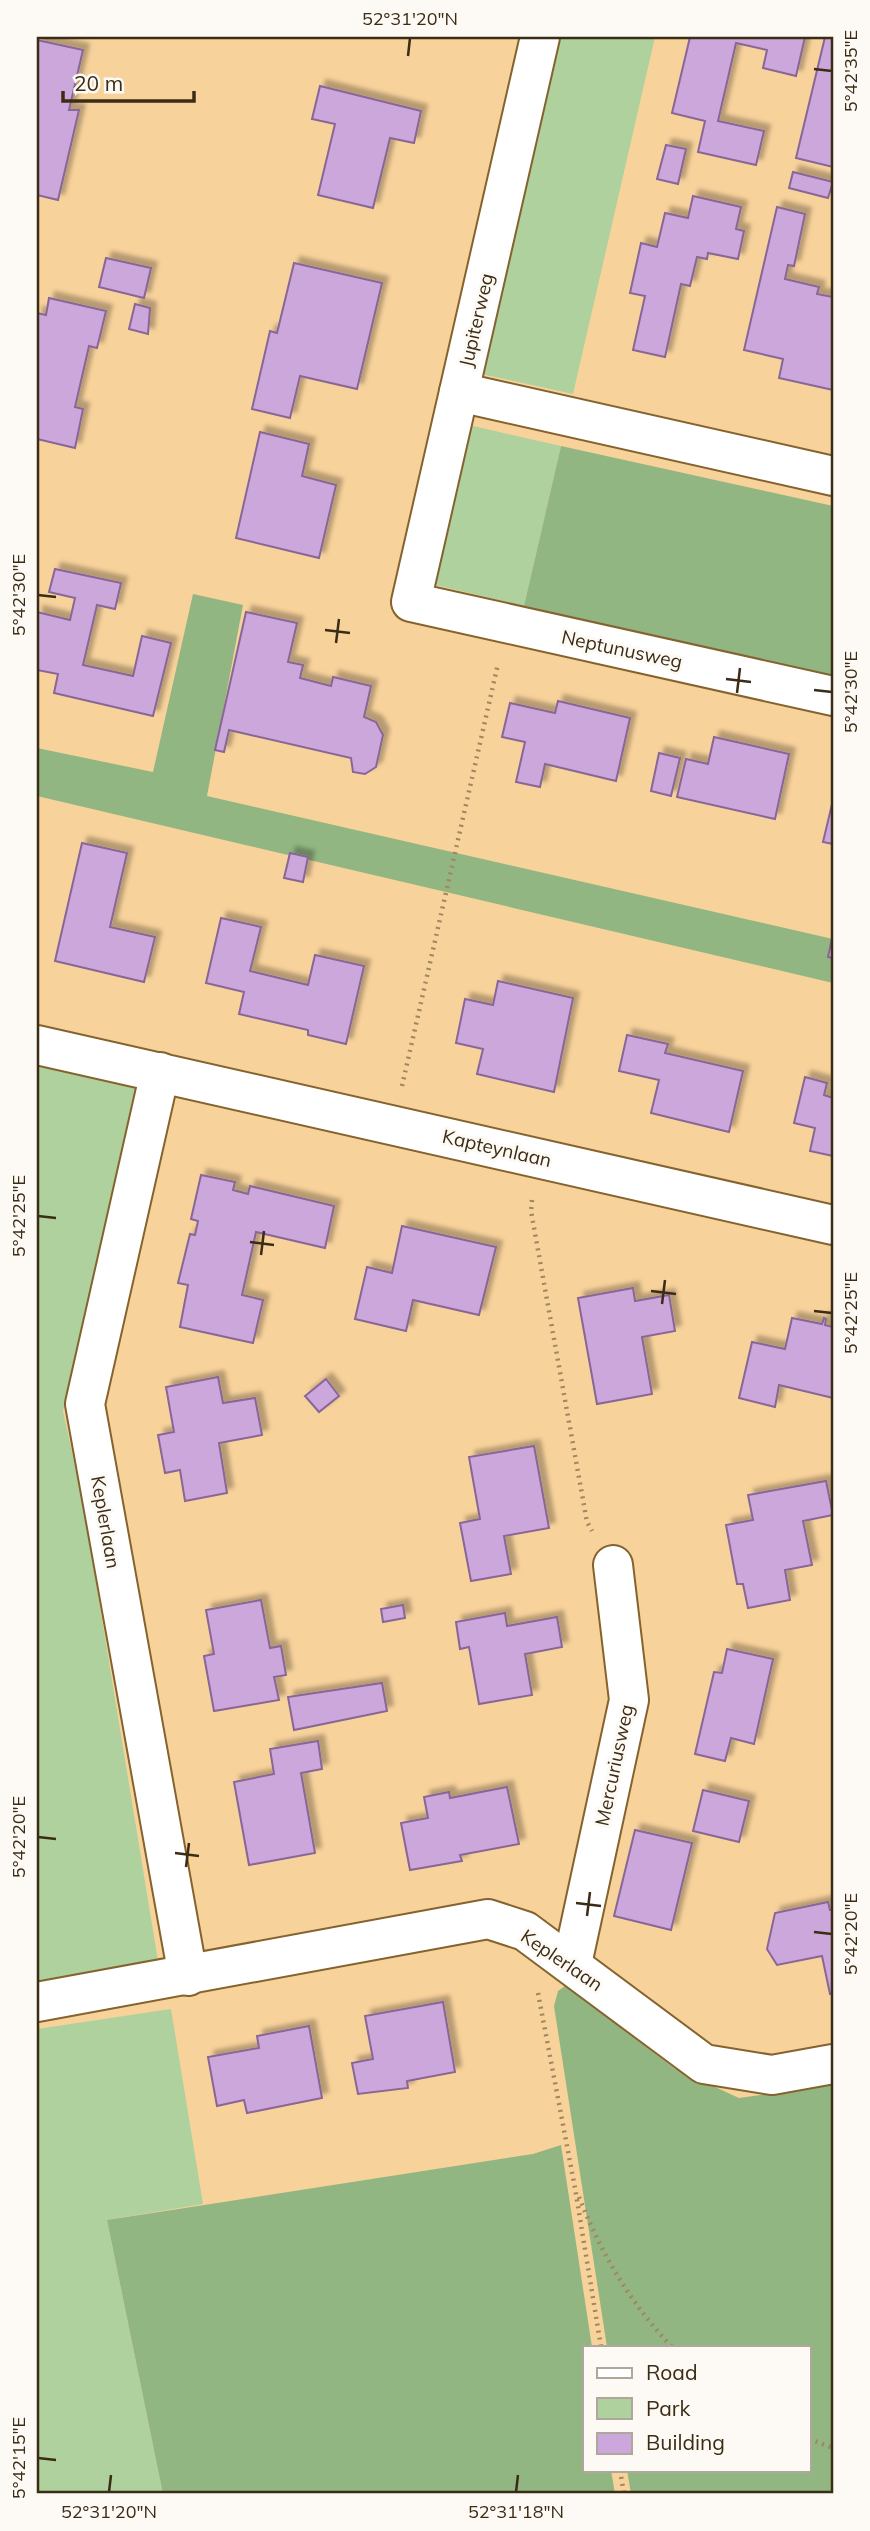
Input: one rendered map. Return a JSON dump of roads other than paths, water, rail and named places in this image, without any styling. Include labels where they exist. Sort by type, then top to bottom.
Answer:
[{"type":"street","name":"Jupiterweg","points":[[411,603],[540,37]]},
{"type":"street","points":[[459,392],[833,476]]},
{"type":"street","name":"Neptunusweg","points":[[411,603],[833,696]]},
{"type":"street","name":"Kapteynlaan","points":[[37,1045],[833,1225]]},
{"type":"street","name":"Keplerlaan","points":[[160,1072],[85,1404],[188,1976]]},
{"type":"street","name":"Mercuriusweg","points":[[572,1964],[629,1700],[613,1565]]},
{"type":"street","name":"Keplerlaan","points":[[37,2002],[488,1919],[525,1931],[704,2064],[772,2075],[833,2064]]}]
